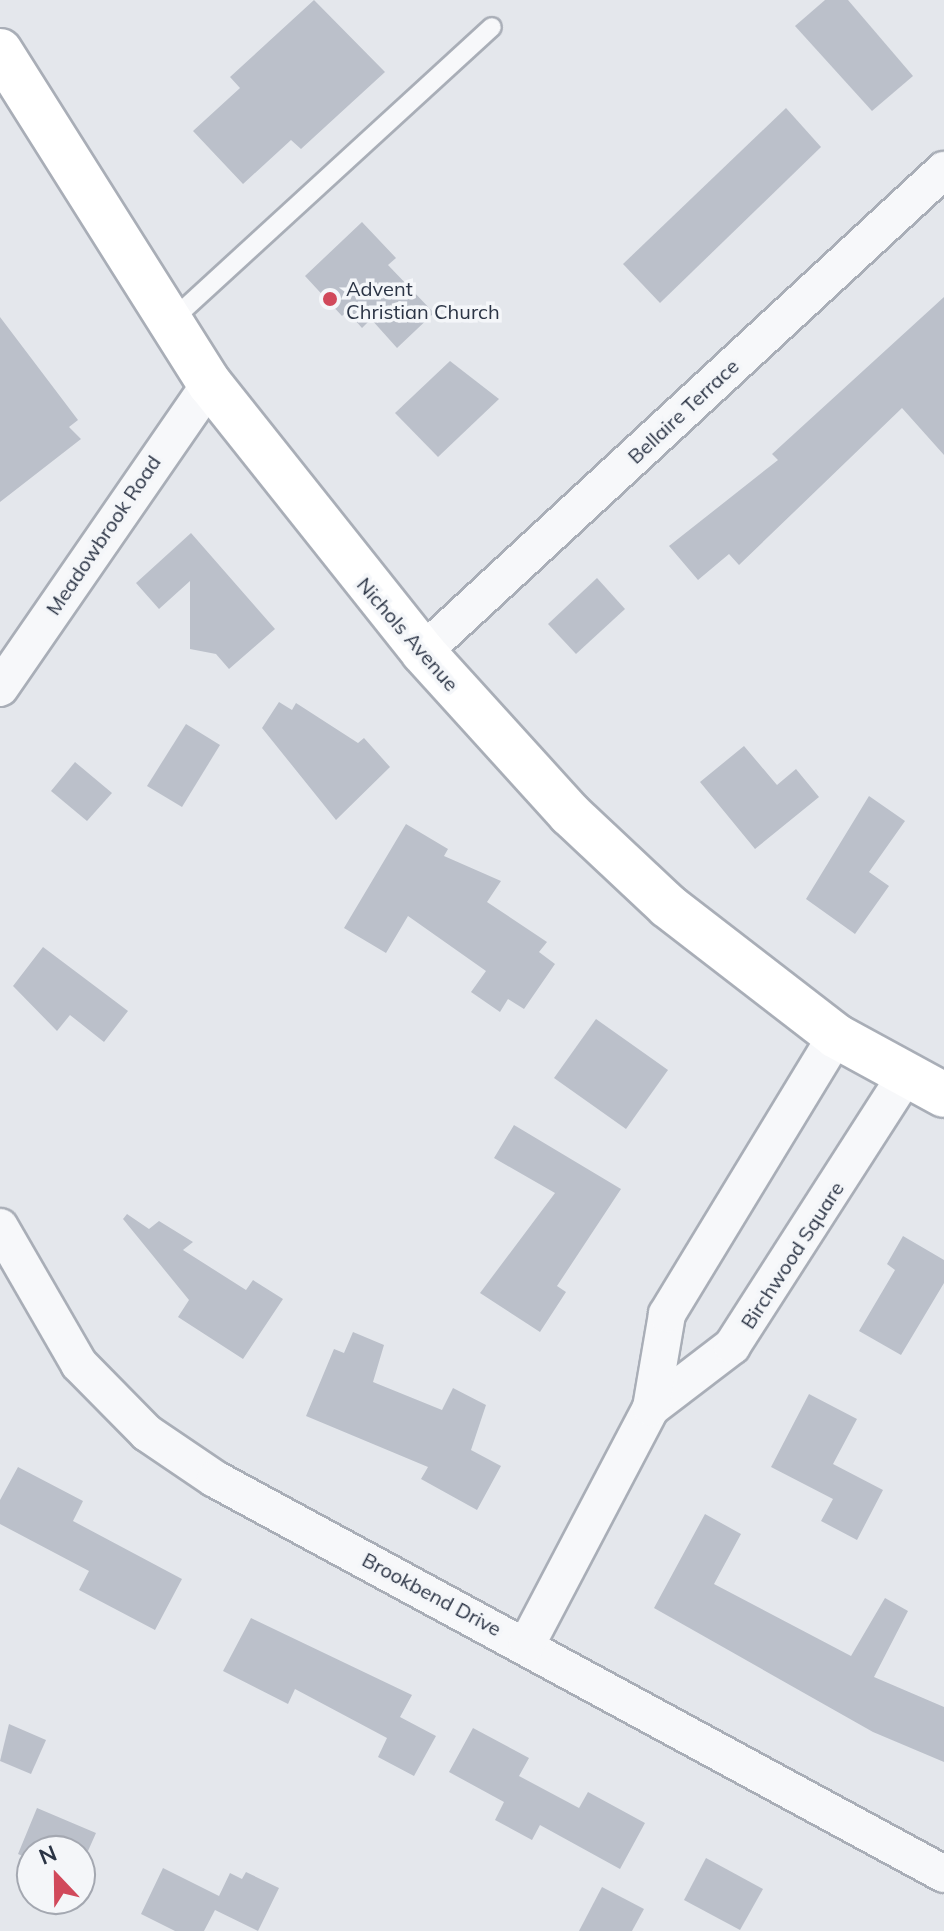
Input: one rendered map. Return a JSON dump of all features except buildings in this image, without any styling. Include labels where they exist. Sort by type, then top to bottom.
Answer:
[{"type":"main road","name":"Nichols Avenue","points":[[0,51],[210,384],[423,652],[570,814],[657,896],[836,1036],[925,1086]]},
{"type":"street","name":"Bellaire Terrace","points":[[423,652],[944,170]]},
{"type":"street","name":"Meadowbrook Road","points":[[0,688],[210,384]]},
{"type":"street","name":"Birchwood Square","points":[[527,1644],[651,1408],[667,1314],[836,1036]]},
{"type":"street","name":"Birchwood Square","points":[[651,1408],[732,1346],[925,1086]]},
{"type":"street","name":"Brookbend Drive","points":[[0,1227],[79,1364],[147,1433],[215,1479],[527,1644],[944,1874]]},
{"type":"lane","points":[[169,323],[492,27]]},
{"type":"place","name":"Advent Christian Church","points":[[330,299]]}]
